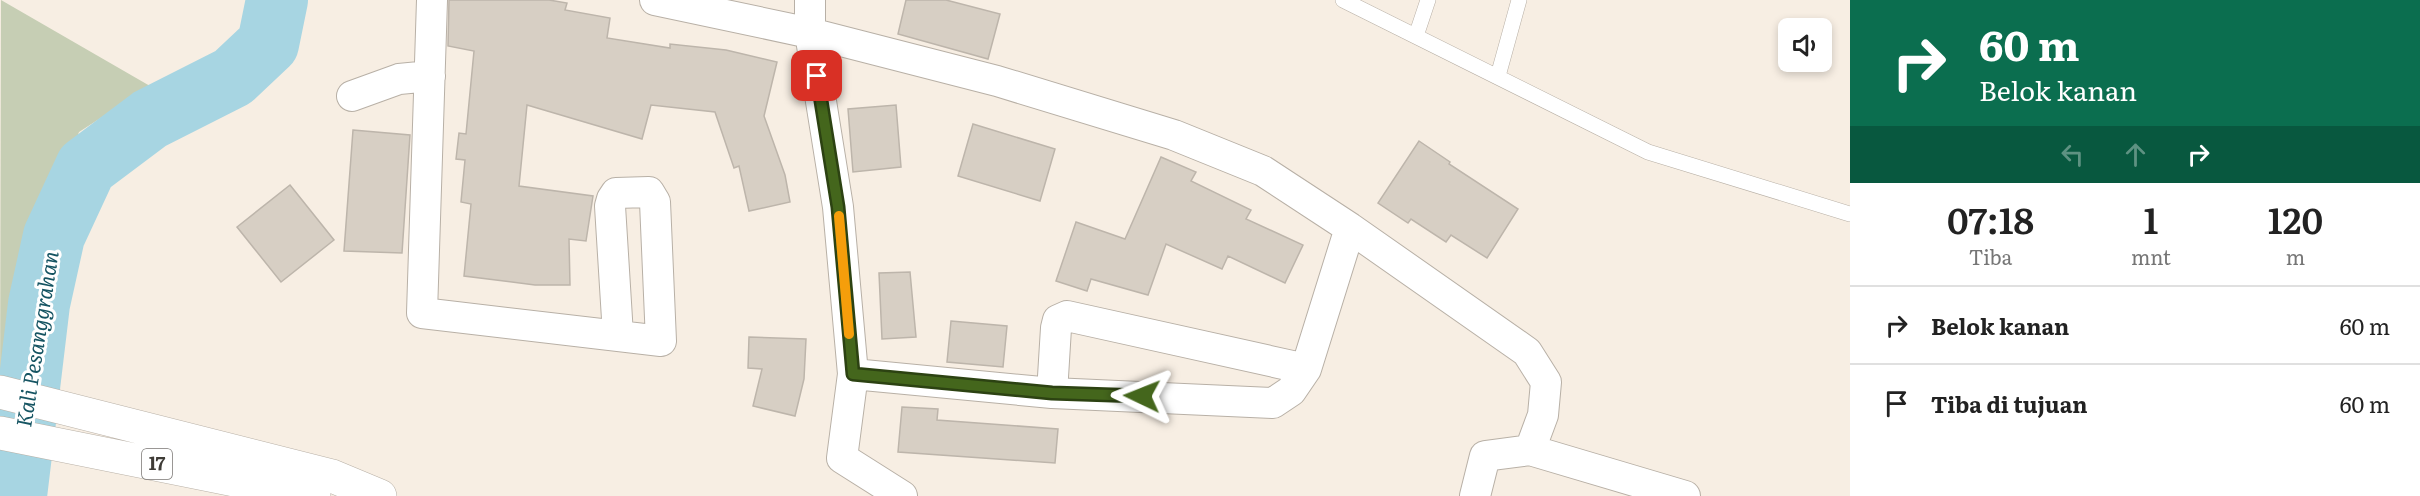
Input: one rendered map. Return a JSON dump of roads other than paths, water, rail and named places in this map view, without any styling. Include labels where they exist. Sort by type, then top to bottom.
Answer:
[{"type":"highway","points":[[0,393],[323,486],[380,496]]},
{"type":"highway","name":"17","points":[[0,433],[323,486]]},
{"type":"street","points":[[432,0],[422,313],[618,335]]},
{"type":"street","points":[[655,0],[810,33],[997,81],[1174,135],[1263,171],[1350,228],[1527,352],[1546,382],[1543,415],[1530,450]]},
{"type":"street","points":[[810,0],[810,33],[838,207],[853,374],[842,458],[902,496]]},
{"type":"street","points":[[352,96],[399,79],[430,76]]},
{"type":"street","points":[[853,374],[1052,393],[1273,403],[1291,391],[1306,369],[1350,228]]},
{"type":"street","points":[[1052,393],[1056,328],[1058,320],[1067,316],[1306,369]]},
{"type":"street","points":[[1475,496],[1485,456],[1530,450],[1685,496]]},
{"type":"lane","points":[[1343,0],[1648,152],[1850,214]]},
{"type":"lane","points":[[1416,36],[1428,0]]},
{"type":"lane","points":[[1498,76],[1519,0]]},
{"type":"waterway","name":"Kali Pesanggrahan","points":[[16,496],[39,304],[54,236],[86,167],[150,119],[233,77],[268,44],[277,0]]}]
